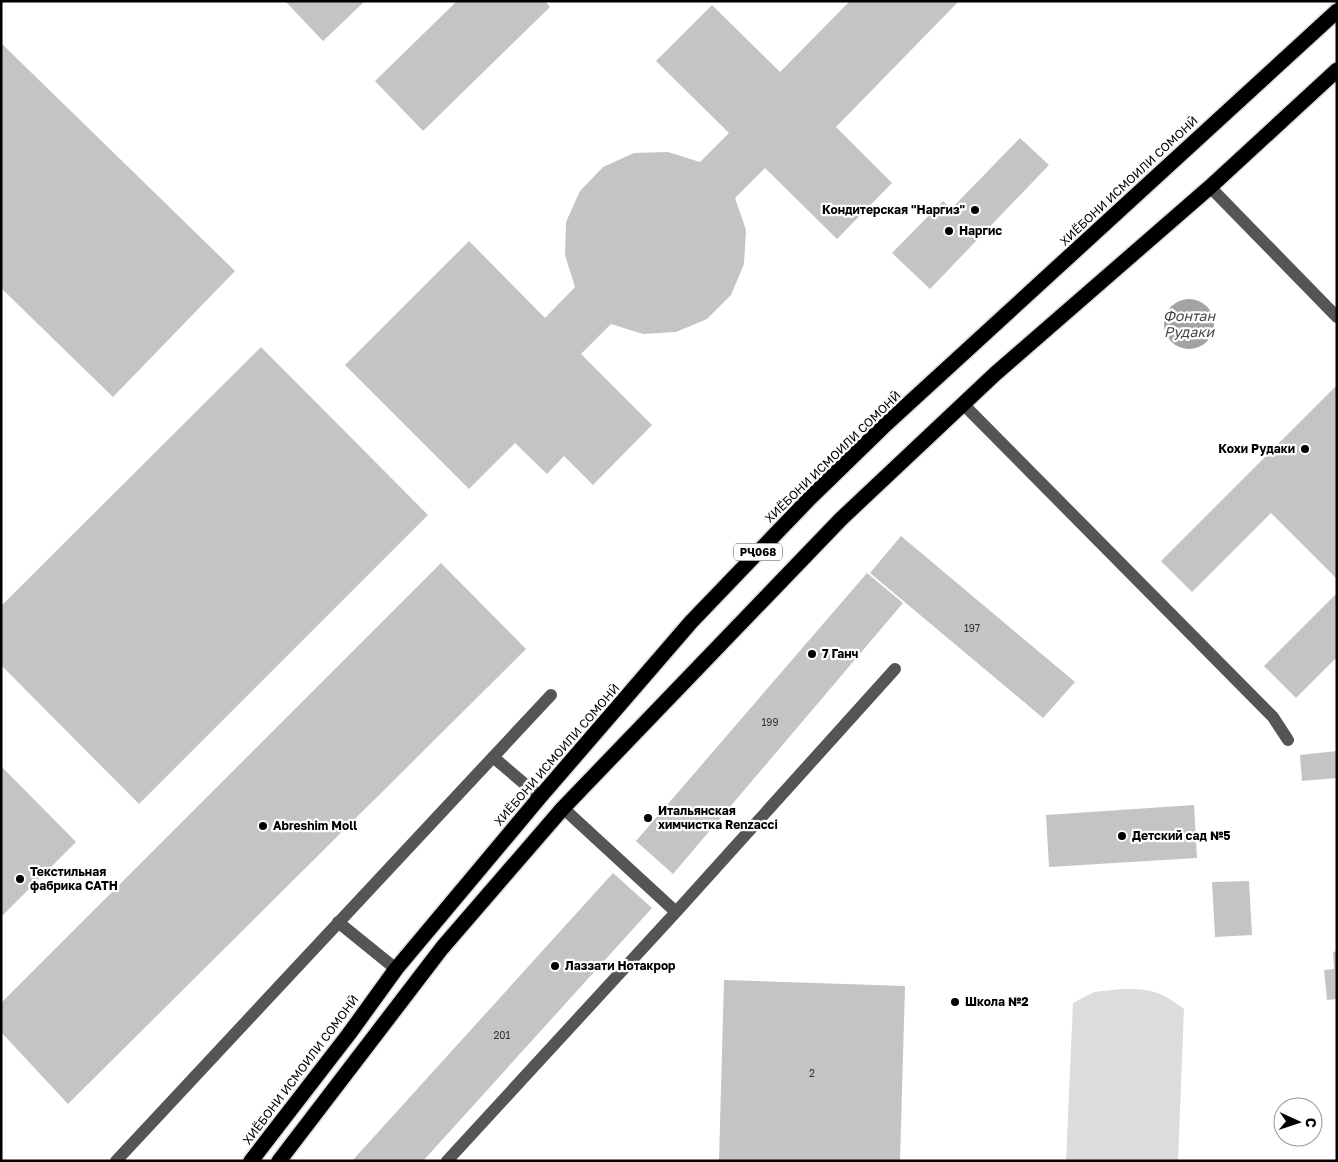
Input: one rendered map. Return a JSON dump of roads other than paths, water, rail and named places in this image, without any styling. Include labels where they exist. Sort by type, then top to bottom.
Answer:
[{"type":"highway","name":"ХИЁБОНИ ИСМОИЛИ СОМОНӢ","points":[[251,1161],[349,1034],[396,969],[540,797],[691,622],[811,497],[883,427],[1337,11]]},
{"type":"highway","name":"РҶ068","points":[[279,1161],[442,948],[562,808],[841,519],[963,404],[1210,187],[1337,70]]},
{"type":"street","points":[[1210,187],[1337,317]]},
{"type":"street","points":[[963,404],[1273,717],[1288,740]]},
{"type":"street","points":[[447,1161],[676,912],[895,669]]},
{"type":"street","points":[[116,1161],[551,695]]},
{"type":"street","points":[[493,757],[540,797]]},
{"type":"street","points":[[562,808],[676,912]]},
{"type":"street","points":[[338,922],[396,969]]},
{"type":"water","name":"Фонтан Рудаки","points":[[1189,299],[1203,303],[1210,310],[1214,324],[1210,338],[1203,345],[1189,349],[1175,345],[1168,338],[1164,324],[1168,310],[1175,303]]},
{"type":"place","name":"Кондитерская \"Наргиз\"","points":[[975,210]]},
{"type":"place","name":"Наргис","points":[[949,231]]},
{"type":"place","name":"Кохи Рудаки","points":[[1305,449]]},
{"type":"place","name":"7 Ганч","points":[[812,654]]},
{"type":"place","name":"Итальянская химчистка Renzacci","points":[[648,818]]},
{"type":"place","name":"Abreshim Moll","points":[[263,826]]},
{"type":"place","name":"Детский сад №5","points":[[1122,836]]},
{"type":"place","name":"Текстильная фабрика САТН","points":[[20,879]]},
{"type":"place","name":"Лаззати Нотакрор","points":[[555,966]]},
{"type":"place","name":"Школа №2","points":[[955,1002]]}]
